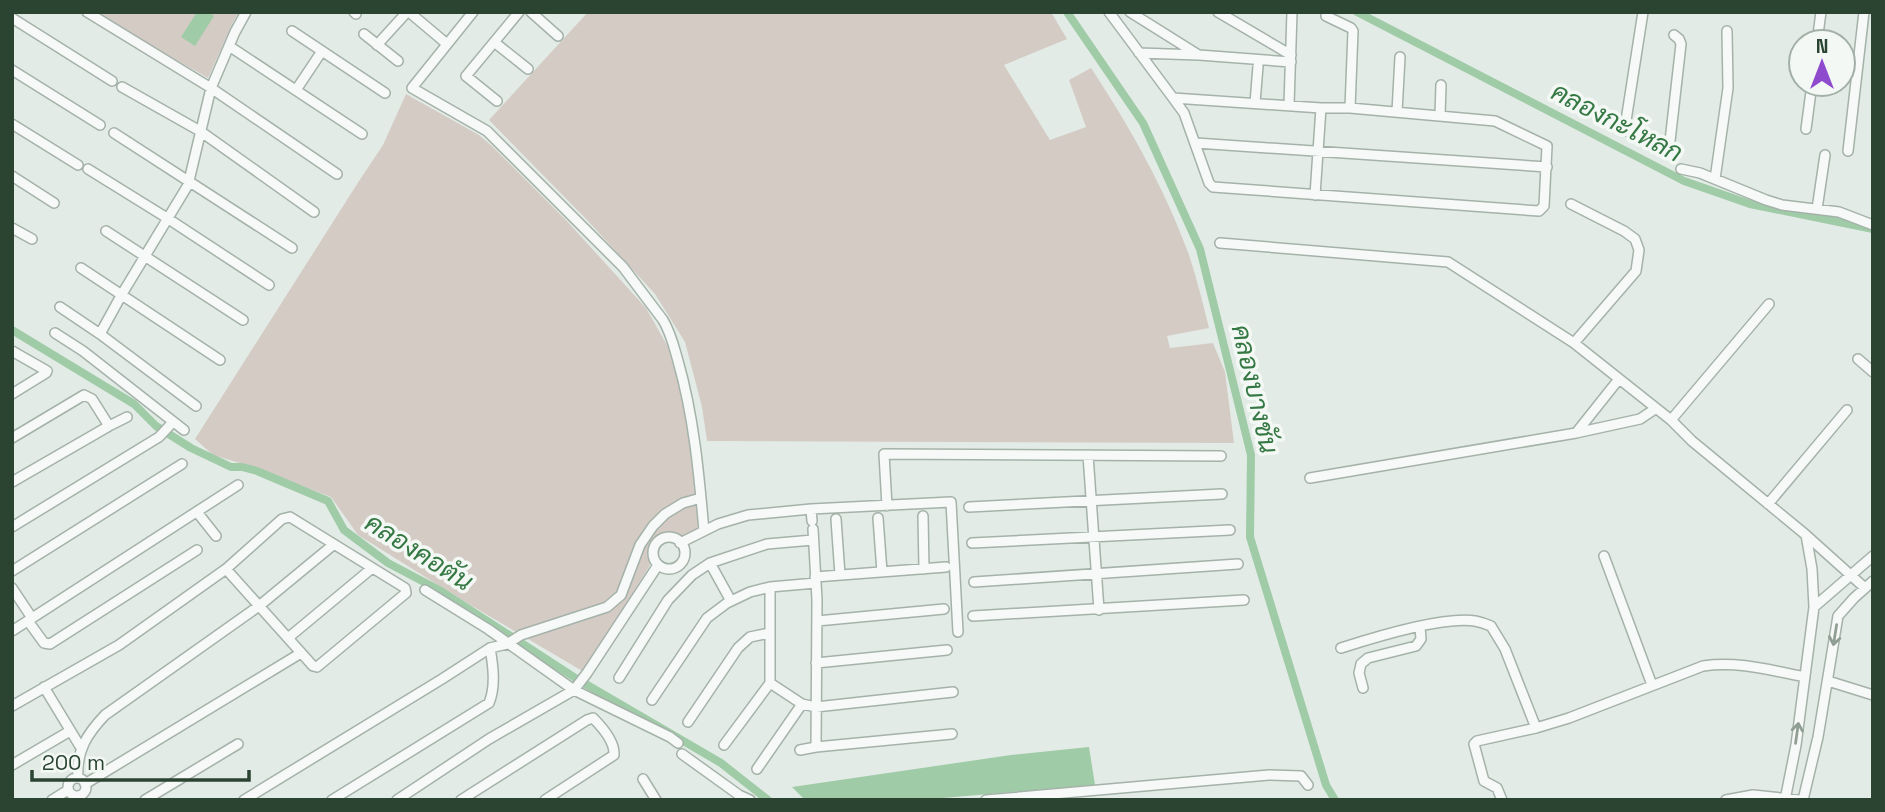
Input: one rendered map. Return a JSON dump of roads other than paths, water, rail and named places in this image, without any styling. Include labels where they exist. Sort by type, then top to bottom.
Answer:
[{"type":"street","points":[[87,12],[211,88],[337,174]]},
{"type":"street","points":[[100,334],[190,181],[211,88],[246,12]]},
{"type":"street","points":[[377,45],[408,12],[447,44]]},
{"type":"street","points":[[473,12],[412,88],[487,131],[623,267],[666,325],[683,379],[696,446],[704,531]]},
{"type":"street","points":[[497,101],[466,76],[519,12]]},
{"type":"street","points":[[531,12],[558,36]]},
{"type":"street","points":[[1109,12],[1173,99],[1184,113],[1209,183],[1213,187],[1539,211],[1544,206],[1547,146],[1495,121],[1350,108],[1173,99]]},
{"type":"street","points":[[1130,12],[1199,55]]},
{"type":"street","points":[[1218,12],[1291,59]]},
{"type":"street","points":[[1289,105],[1293,12]]},
{"type":"street","points":[[1643,12],[1625,127],[1630,133],[1667,144],[1670,141],[1681,44],[1674,35]]},
{"type":"street","points":[[1848,150],[1864,12]]},
{"type":"street","points":[[1324,13],[1353,30],[1350,108]]},
{"type":"street","points":[[12,18],[112,81]]},
{"type":"street","points":[[1715,180],[1728,88],[1727,30]]},
{"type":"street","points":[[292,31],[385,93]]},
{"type":"street","points":[[364,34],[398,61]]},
{"type":"street","points":[[494,42],[527,69]]},
{"type":"street","points":[[229,46],[362,134]]},
{"type":"street","points":[[296,90],[321,51]]},
{"type":"street","points":[[1139,53],[1291,59]]},
{"type":"street","points":[[1397,112],[1400,57]]},
{"type":"street","points":[[1255,103],[1258,66]]},
{"type":"street","points":[[12,70],[100,125]]},
{"type":"street","points":[[1440,115],[1441,85]]},
{"type":"street","points":[[122,87],[200,131],[314,212]]},
{"type":"street","points":[[1806,129],[1810,98]]},
{"type":"street","points":[[1315,195],[1321,108]]},
{"type":"street","points":[[12,124],[78,165]]},
{"type":"street","points":[[114,133],[292,248]]},
{"type":"street","points":[[1196,143],[1547,167]]},
{"type":"street","points":[[1817,209],[1825,155]]},
{"type":"street","points":[[88,169],[269,285]]},
{"type":"street","points":[[1681,169],[1700,173],[1783,205],[1839,212],[1873,225]]},
{"type":"street","points":[[12,176],[54,202]]},
{"type":"street","points":[[1571,204],[1623,231],[1634,239],[1639,250],[1636,271],[1574,343]]},
{"type":"street","points":[[13,229],[32,239]]},
{"type":"street","points":[[106,231],[243,320]]},
{"type":"street","points":[[1220,243],[1448,262],[1574,343],[1671,420],[1692,441],[1806,535],[1865,588]]},
{"type":"street","points":[[81,268],[220,360]]},
{"type":"street","points":[[1671,420],[1769,304]]},
{"type":"street","points":[[60,307],[196,406]]},
{"type":"street","points":[[55,333],[83,351],[166,429]]},
{"type":"street","points":[[12,351],[47,372],[12,394]]},
{"type":"street","points":[[1858,359],[1873,372]]},
{"type":"street","points":[[1576,433],[1619,379]]},
{"type":"street","points":[[12,438],[84,396],[92,399],[109,426]]},
{"type":"street","points":[[1310,478],[1576,433],[1640,419],[1656,409]]},
{"type":"street","points":[[1768,504],[1847,410]]},
{"type":"street","points":[[12,482],[127,417]]},
{"type":"street","points":[[12,527],[166,429],[184,430]]},
{"type":"street","points":[[887,506],[884,454],[1222,456]]},
{"type":"street","points":[[1088,454],[1098,610]]},
{"type":"street","points":[[12,571],[182,464]]},
{"type":"street","points":[[12,631],[238,485]]},
{"type":"street","points":[[969,507],[1222,494]]},
{"type":"street","points":[[244,800],[490,648],[607,607],[621,595],[640,545],[653,526],[664,514],[683,503],[701,498]]},
{"type":"street","points":[[680,543],[719,524],[748,515],[951,502],[958,632]]},
{"type":"street","points":[[811,509],[817,621],[816,747]]},
{"type":"street","points":[[197,512],[216,536]]},
{"type":"street","points":[[923,516],[924,569]]},
{"type":"street","points":[[12,706],[119,645],[226,569],[286,517],[405,587],[406,593],[317,667],[313,666],[226,569]]},
{"type":"street","points":[[836,519],[840,575]]},
{"type":"street","points":[[878,519],[883,572]]},
{"type":"street","points":[[972,543],[1230,530]]},
{"type":"street","points":[[1785,798],[1796,745],[1814,607],[1812,569],[1806,535]]},
{"type":"street","points":[[673,538],[680,543],[684,548],[684,555],[677,566],[671,569],[658,565],[653,558],[653,549],[657,542],[673,538]]},
{"type":"street","points":[[619,678],[668,600],[692,575],[710,563],[767,544],[813,540]]},
{"type":"street","points":[[68,790],[78,798],[85,789],[77,764],[81,748],[91,730],[105,715],[259,606],[333,545]]},
{"type":"street","points":[[12,588],[44,643],[50,644],[197,550]]},
{"type":"street","points":[[1604,556],[1652,685]]},
{"type":"street","points":[[1814,607],[1873,556]]},
{"type":"street","points":[[710,563],[731,601]]},
{"type":"street","points":[[974,582],[1238,564]]},
{"type":"street","points":[[397,800],[575,687],[658,565]]},
{"type":"street","points":[[652,701],[708,618],[731,601],[750,592],[840,575],[946,567]]},
{"type":"street","points":[[288,638],[371,569]]},
{"type":"street","points":[[1726,800],[1753,795],[1801,800],[1818,737],[1838,616],[1873,581]]},
{"type":"street","points":[[723,745],[770,683],[770,587]]},
{"type":"street","points":[[425,590],[575,687],[678,743]]},
{"type":"street","points":[[973,617],[1244,600]]},
{"type":"street","points":[[817,621],[944,609]]},
{"type":"street","points":[[1341,648],[1420,627],[1456,621],[1475,621],[1491,626],[1505,649],[1536,728]]},
{"type":"street","points":[[1363,688],[1359,673],[1361,664],[1368,658],[1416,646],[1421,636],[1420,627]]},
{"type":"street","points":[[688,722],[738,648],[750,637],[769,633]]},
{"type":"street","points":[[332,800],[489,703],[493,690],[490,648]]},
{"type":"street","points":[[816,663],[947,650]]},
{"type":"street","points":[[68,790],[69,781],[82,781],[301,653]]},
{"type":"street","points":[[1502,800],[1497,788],[1484,780],[1475,743],[1569,718],[1703,666],[1722,663],[1756,666],[1805,677]]},
{"type":"street","points":[[1828,681],[1873,695]]},
{"type":"street","points":[[770,683],[802,704],[816,707],[953,692]]},
{"type":"street","points":[[44,687],[81,748]]},
{"type":"street","points":[[757,769],[802,704]]},
{"type":"street","points":[[461,800],[593,718],[605,732],[614,748],[614,755],[545,800]]},
{"type":"street","points":[[12,765],[70,731]]},
{"type":"street","points":[[800,750],[951,734]]},
{"type":"street","points":[[145,800],[238,744]]},
{"type":"street","points":[[682,754],[747,799]]},
{"type":"street","points":[[986,800],[1269,775],[1301,776],[1308,785]]},
{"type":"street","points":[[643,779],[656,800]]},
{"type":"street","points":[[52,800],[68,790]]},
{"type":"waterway","name":"คลองบางชัน","points":[[1067,12],[1143,123],[1200,249],[1251,455],[1250,537],[1326,785],[1335,800]]},
{"type":"waterway","name":"คลองกะโหลก","points":[[1357,12],[1684,181],[1750,204],[1873,229]]},
{"type":"waterway","name":"คลองคอตัน","points":[[12,330],[134,404],[156,426],[191,448],[231,467],[257,471],[328,501],[344,530],[388,563],[441,591],[577,679],[721,763],[768,800]]}]
